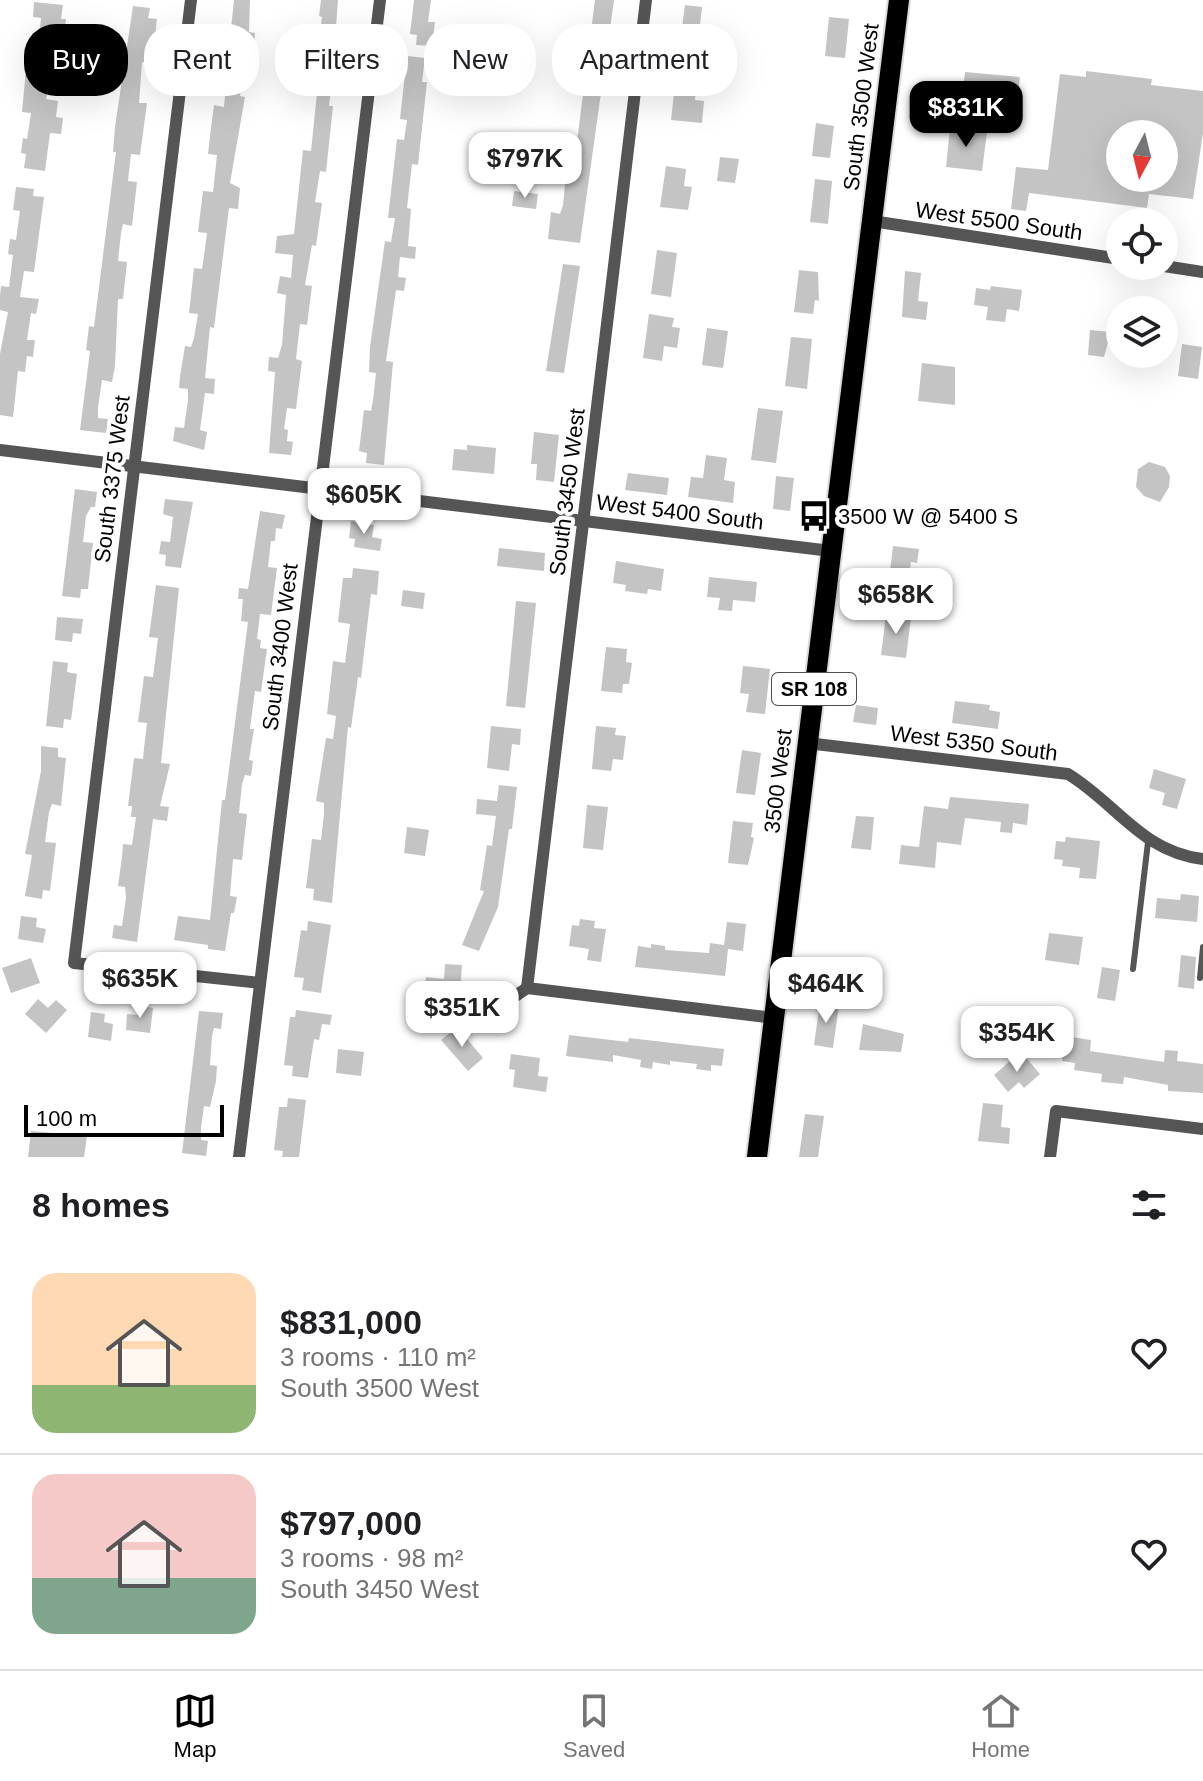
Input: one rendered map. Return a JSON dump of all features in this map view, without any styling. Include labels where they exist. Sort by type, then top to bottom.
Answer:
[{"type":"main road","name":"South 3500 West","points":[[872,221],[899,0]]},
{"type":"main road","name":"3500 West","points":[[757,1157],[872,221]]},
{"type":"street","name":"South 3375 West","points":[[191,0],[74,963],[260,983]]},
{"type":"street","name":"South 3400 West","points":[[239,1157],[380,0]]},
{"type":"street","name":"South 3450 West","points":[[527,988],[646,0]]},
{"type":"street","name":"West 5500 South","points":[[872,221],[1106,257]]},
{"type":"street","points":[[1178,268],[1203,272]]},
{"type":"street","name":"West 5400 South","points":[[0,450],[831,551]]},
{"type":"street","name":"West 5350 South","points":[[807,743],[1068,774],[1096,791],[1148,842],[1181,857],[1203,859]]},
{"type":"street","points":[[508,1001],[527,988],[774,1018]]},
{"type":"street","points":[[1050,1157],[1056,1111],[1203,1129]]},
{"type":"lane","points":[[1133,969],[1148,842]]},
{"type":"lane","points":[[1200,978],[1203,947]]},
{"type":"building","points":[[234,0],[250,0],[249,24],[232,24]]},
{"type":"building","points":[[321,0],[338,0],[336,24],[321,24],[322,17],[319,16]]},
{"type":"building","points":[[414,0],[431,0],[428,22],[435,24],[424,24],[424,46],[416,45],[417,35],[410,34]]},
{"type":"building","points":[[595,0],[614,0],[611,24],[592,24]]},
{"type":"building","points":[[34,2],[63,5],[61,19],[66,19],[66,24],[40,24],[41,18],[33,17]]},
{"type":"building","points":[[685,5],[702,7],[700,24],[682,24]]},
{"type":"building","points":[[133,6],[150,8],[148,18],[157,19],[156,24],[144,24],[144,62],[139,103],[147,103],[140,155],[131,154],[128,181],[137,182],[132,226],[123,224],[121,233],[118,261],[127,262],[123,299],[118,299],[115,366],[112,382],[102,380],[98,407],[98,418],[108,419],[106,433],[80,430],[90,351],[86,350],[89,326],[94,327],[116,152],[113,152],[115,127],[120,96],[128,96],[128,40]]},
{"type":"building","points":[[829,17],[849,19],[845,58],[825,56]]},
{"type":"building","points":[[408,56],[424,58],[422,82],[425,96],[418,165],[412,164],[407,208],[411,209],[408,246],[416,247],[415,259],[400,257],[398,277],[406,278],[404,291],[396,290],[386,361],[393,362],[384,465],[366,463],[367,453],[359,451],[364,410],[371,411],[373,400],[376,373],[369,372],[370,347],[385,241],[391,242],[395,218],[388,218],[397,139],[404,140],[407,120],[400,119],[403,96],[408,96]]},
{"type":"building","points":[[1086,71],[1152,79],[1151,85],[1203,91],[1203,133],[1193,199],[1149,194],[1147,208],[1029,193],[1026,211],[1011,209],[1016,167],[1048,170],[1060,74],[1086,77]]},
{"type":"building","points":[[965,72],[1020,77],[1016,107],[962,100]]},
{"type":"building","points":[[24,91],[24,96],[47,96],[46,99],[58,101],[56,117],[63,118],[61,134],[50,133],[45,171],[24,168],[26,154],[21,153],[23,138],[27,139],[31,113],[22,112]]},
{"type":"building","points":[[225,96],[245,97],[230,183],[240,188],[238,209],[229,208],[214,328],[210,327],[205,378],[215,379],[214,394],[205,393],[200,430],[207,432],[204,450],[173,441],[175,427],[184,428],[188,400],[188,389],[179,388],[180,376],[185,346],[191,347],[198,314],[189,313],[194,268],[202,269],[207,233],[198,232],[203,191],[213,192],[217,155],[208,154],[214,105],[224,107]]},
{"type":"building","points":[[317,96],[330,96],[329,106],[333,106],[326,172],[320,171],[315,202],[322,203],[316,246],[312,245],[305,285],[312,286],[307,325],[300,324],[296,359],[302,361],[296,409],[287,408],[284,429],[288,430],[287,441],[293,442],[291,455],[269,453],[275,372],[268,371],[269,357],[278,358],[282,345],[286,295],[277,293],[280,276],[291,278],[293,255],[275,253],[277,236],[294,234],[303,150],[311,151]]},
{"type":"building","points":[[583,96],[601,96],[580,243],[548,239],[551,212],[560,214],[563,205],[567,165],[574,165]]},
{"type":"building","points":[[674,96],[695,96],[695,100],[704,101],[702,123],[671,120]]},
{"type":"building","points":[[816,123],[834,126],[830,158],[812,156]]},
{"type":"building","points":[[950,128],[987,132],[982,171],[946,167]]},
{"type":"building","points":[[720,157],[739,159],[735,183],[717,181]]},
{"type":"building","points":[[666,166],[686,169],[684,186],[692,187],[688,210],[660,207]]},
{"type":"building","points":[[815,179],[832,181],[828,224],[810,222]]},
{"type":"building","points":[[16,187],[34,189],[33,196],[44,197],[34,272],[24,271],[20,297],[39,299],[36,314],[31,313],[27,340],[35,340],[33,357],[27,356],[25,372],[18,371],[13,417],[0,415],[0,354],[8,312],[0,310],[0,296],[1,286],[9,287],[13,255],[8,254],[10,239],[16,240],[20,211],[13,210]]},
{"type":"building","points":[[514,191],[538,194],[536,209],[512,206]]},
{"type":"building","points":[[657,250],[677,253],[671,297],[651,294]]},
{"type":"building","points":[[563,264],[580,266],[564,373],[546,371]]},
{"type":"building","points":[[799,270],[818,272],[819,301],[815,300],[813,314],[794,312]]},
{"type":"building","points":[[905,271],[921,273],[918,301],[928,302],[926,320],[902,317]]},
{"type":"building","points":[[991,286],[1022,290],[1019,311],[1007,309],[1005,322],[986,320],[988,307],[974,305],[976,288],[990,290]]},
{"type":"building","points":[[649,314],[674,318],[672,327],[680,328],[677,348],[664,346],[662,361],[643,358]]},
{"type":"building","points":[[707,328],[728,331],[723,368],[702,365]]},
{"type":"building","points":[[1090,330],[1106,332],[1104,357],[1088,355]]},
{"type":"building","points":[[791,337],[812,339],[807,389],[785,386]]},
{"type":"building","points":[[1182,344],[1202,347],[1198,379],[1178,376]]},
{"type":"building","points":[[922,363],[955,367],[955,405],[918,401]]},
{"type":"building","points":[[758,408],[783,411],[776,463],[751,460]]},
{"type":"building","points":[[534,432],[559,435],[554,482],[536,480],[537,464],[531,464]]},
{"type":"building","points":[[467,445],[496,448],[494,474],[452,470],[454,449],[467,450]]},
{"type":"building","points":[[706,455],[727,458],[724,480],[735,482],[733,503],[688,497],[691,477],[703,478]]},
{"type":"building","points":[[1149,462],[1165,467],[1170,476],[1169,487],[1160,502],[1144,496],[1136,487],[1138,469]]},
{"type":"building","points":[[628,473],[669,478],[667,495],[625,490]]},
{"type":"building","points":[[776,476],[794,478],[790,511],[773,509]]},
{"type":"building","points":[[75,489],[97,492],[95,507],[91,507],[86,516],[83,542],[93,543],[88,589],[81,589],[80,598],[62,596]]},
{"type":"building","points":[[165,499],[193,502],[181,568],[165,566],[166,555],[159,554],[161,541],[170,542],[173,517],[163,514]]},
{"type":"building","points":[[260,511],[285,515],[282,529],[276,528],[275,541],[271,541],[268,567],[277,568],[271,615],[260,614],[257,639],[261,640],[260,648],[267,649],[261,692],[255,691],[251,721],[250,729],[254,729],[249,760],[253,761],[251,776],[245,775],[242,784],[239,813],[247,814],[242,860],[233,859],[230,896],[237,897],[225,951],[174,940],[178,916],[210,920],[222,800],[225,800],[248,622],[241,621],[243,599],[238,599],[239,588],[248,589]]},
{"type":"building","points":[[351,521],[374,525],[372,537],[382,539],[380,551],[354,547],[355,539],[349,538]]},
{"type":"building","points":[[893,546],[919,549],[917,563],[911,562],[907,590],[888,588]]},
{"type":"building","points":[[499,548],[545,553],[544,571],[497,566]]},
{"type":"building","points":[[616,561],[664,569],[661,591],[648,589],[647,594],[625,591],[626,585],[613,583]]},
{"type":"building","points":[[353,568],[379,571],[377,595],[371,594],[361,678],[358,677],[351,728],[348,727],[332,903],[313,900],[314,889],[306,888],[312,839],[321,840],[324,803],[316,801],[326,738],[333,739],[336,716],[327,714],[333,661],[345,663],[350,624],[338,622],[343,578],[352,578]]},
{"type":"building","points":[[709,577],[757,582],[755,602],[733,600],[732,611],[718,610],[720,598],[707,597]]},
{"type":"building","points":[[156,585],[179,588],[161,763],[170,764],[160,806],[169,807],[167,821],[153,819],[137,942],[112,938],[114,925],[122,926],[126,898],[125,887],[118,886],[123,844],[132,845],[136,817],[131,817],[132,806],[128,806],[134,758],[143,759],[147,723],[138,722],[144,676],[153,677],[158,638],[149,637]]},
{"type":"building","points":[[403,590],[425,593],[423,609],[401,606]]},
{"type":"building","points":[[516,601],[536,603],[525,708],[506,706]]},
{"type":"building","points":[[886,615],[911,618],[906,658],[881,655]]},
{"type":"building","points":[[57,617],[83,619],[81,634],[73,633],[72,642],[55,640]]},
{"type":"building","points":[[606,647],[627,649],[626,662],[632,663],[629,684],[623,684],[622,693],[601,691]]},
{"type":"building","points":[[53,661],[68,663],[67,672],[77,674],[71,720],[64,719],[63,728],[46,726]]},
{"type":"building","points":[[743,666],[770,669],[765,714],[746,712],[749,694],[740,693]]},
{"type":"building","points":[[955,701],[990,705],[989,710],[1000,712],[998,729],[952,723]]},
{"type":"building","points":[[856,705],[878,708],[876,725],[853,722]]},
{"type":"building","points":[[491,726],[521,729],[520,745],[512,744],[509,771],[487,768]]},
{"type":"building","points":[[596,726],[616,728],[615,735],[626,736],[623,760],[613,759],[611,771],[592,769]]},
{"type":"building","points":[[41,746],[58,748],[58,757],[66,758],[61,806],[52,804],[49,812],[45,842],[56,843],[50,891],[43,890],[42,899],[25,896],[32,855],[25,854],[41,771]]},
{"type":"building","points":[[742,750],[761,753],[755,795],[736,793]]},
{"type":"building","points":[[1154,769],[1186,779],[1177,809],[1162,805],[1165,793],[1149,788]]},
{"type":"building","points":[[499,785],[517,787],[512,829],[509,829],[498,907],[479,951],[462,945],[484,891],[480,890],[487,845],[492,846],[496,816],[476,814],[477,799],[497,801]]},
{"type":"building","points":[[950,797],[1029,804],[1027,825],[1013,823],[1012,833],[1000,832],[1001,822],[965,818],[961,845],[937,842],[935,868],[899,864],[901,845],[919,847],[924,806],[948,809]]},
{"type":"building","points":[[587,805],[608,807],[603,850],[583,848]]},
{"type":"building","points":[[856,816],[874,817],[871,850],[851,848]]},
{"type":"building","points":[[733,821],[753,823],[751,837],[754,838],[748,865],[728,863]]},
{"type":"building","points":[[407,827],[429,830],[425,856],[404,853]]},
{"type":"building","points":[[1066,837],[1100,841],[1096,879],[1079,878],[1080,868],[1062,866],[1063,860],[1054,859],[1056,841],[1065,842]]},
{"type":"building","points":[[1181,894],[1199,896],[1197,922],[1155,918],[1157,898],[1180,900]]},
{"type":"building","points":[[21,916],[37,918],[36,927],[46,929],[43,943],[18,939]]},
{"type":"building","points":[[580,919],[595,921],[594,928],[606,929],[601,962],[587,960],[589,949],[569,946],[572,925],[579,926]]},
{"type":"building","points":[[308,921],[331,925],[321,993],[302,990],[304,978],[294,977],[301,930],[307,931]]},
{"type":"building","points":[[727,922],[746,924],[743,951],[728,949],[725,976],[635,967],[638,946],[651,948],[651,944],[665,946],[665,950],[709,953],[710,943],[724,945]]},
{"type":"building","points":[[1049,933],[1083,937],[1079,965],[1045,960]]},
{"type":"building","points":[[1181,955],[1196,957],[1194,989],[1178,987]]},
{"type":"building","points":[[819,957],[843,960],[840,980],[816,977]]},
{"type":"building","points":[[31,958],[40,983],[11,993],[2,968]]},
{"type":"building","points":[[445,964],[462,965],[459,1008],[442,1006],[443,996],[424,994],[426,977],[444,979]]},
{"type":"building","points":[[1102,967],[1120,970],[1115,1001],[1097,998]]},
{"type":"building","points":[[38,999],[48,1008],[56,1000],[67,1010],[46,1033],[25,1014]]},
{"type":"building","points":[[820,1002],[839,1005],[833,1048],[814,1045]]},
{"type":"building","points":[[139,1006],[153,1008],[150,1033],[126,1030],[127,1014],[137,1015]]},
{"type":"building","points":[[296,1010],[332,1015],[330,1025],[322,1024],[319,1040],[314,1039],[308,1078],[292,1076],[293,1066],[284,1065],[290,1017],[295,1017]]},
{"type":"building","points":[[199,1011],[223,1013],[221,1029],[214,1028],[212,1036],[210,1065],[217,1066],[216,1081],[210,1107],[204,1106],[201,1128],[201,1140],[208,1141],[206,1156],[182,1153]]},
{"type":"building","points":[[91,1012],[105,1014],[104,1022],[113,1024],[111,1041],[88,1037]]},
{"type":"building","points":[[863,1024],[904,1034],[901,1052],[859,1050]]},
{"type":"building","points":[[457,1027],[483,1058],[468,1071],[441,1040]]},
{"type":"building","points":[[569,1035],[628,1042],[629,1038],[724,1049],[722,1066],[711,1065],[711,1071],[696,1069],[697,1064],[670,1061],[670,1065],[653,1062],[652,1069],[640,1067],[641,1060],[613,1055],[613,1062],[566,1056]]},
{"type":"building","points":[[1065,1036],[1091,1040],[1090,1051],[1164,1062],[1165,1050],[1178,1051],[1177,1061],[1203,1064],[1203,1093],[1168,1091],[1168,1085],[1124,1077],[1123,1084],[1101,1082],[1102,1074],[1074,1070],[1075,1063],[1062,1061]]},
{"type":"building","points":[[338,1049],[364,1052],[361,1076],[336,1073]]},
{"type":"building","points":[[511,1054],[540,1058],[538,1076],[548,1077],[546,1092],[513,1087],[515,1070],[509,1069]]},
{"type":"building","points":[[1017,1055],[1023,1063],[1027,1059],[1040,1074],[1024,1088],[1019,1082],[1008,1092],[994,1075]]},
{"type":"building","points":[[288,1098],[306,1100],[299,1157],[282,1157],[283,1151],[274,1150],[279,1107],[287,1107]]},
{"type":"building","points":[[983,1103],[1003,1105],[1001,1127],[1010,1128],[1009,1144],[978,1141]]},
{"type":"building","points":[[805,1114],[824,1116],[818,1157],[799,1157]]},
{"type":"building","points":[[31,1131],[87,1136],[84,1157],[28,1157]]},
{"type":"place","name":"3500 W @ 5400 S","points":[[814,516]]}]
